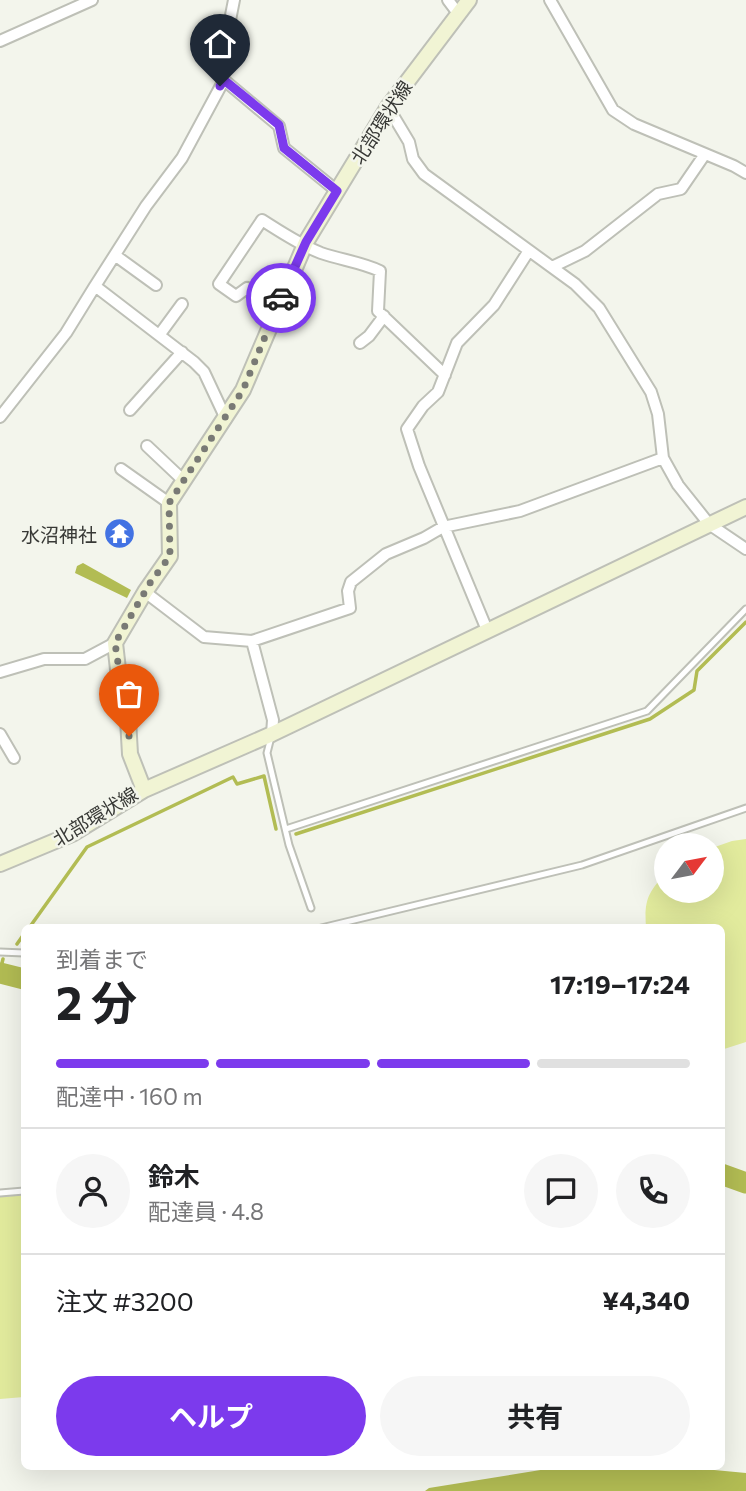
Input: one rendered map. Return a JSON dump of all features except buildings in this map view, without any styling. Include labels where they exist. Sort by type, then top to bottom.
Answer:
[{"type":"street","points":[[0,41],[92,0]]},
{"type":"street","points":[[234,0],[220,71],[224,80],[279,125],[284,148],[337,191]]},
{"type":"street","points":[[448,0],[457,12]]},
{"type":"street","name":"北部環状線","points":[[169,503],[243,390],[304,246],[388,107],[457,12],[469,0]]},
{"type":"street","points":[[550,0],[614,110],[634,124],[746,173]]},
{"type":"street","points":[[0,417],[66,332],[146,206],[182,158],[224,80]]},
{"type":"street","points":[[388,107],[409,142],[413,159],[424,174],[575,284],[610,321],[651,392],[658,414],[663,458],[686,498],[709,524],[746,549]]},
{"type":"street","points":[[552,267],[585,251],[657,194],[681,188],[705,153]]},
{"type":"street","points":[[276,309],[247,288],[236,296],[219,284],[262,220],[304,246],[380,271],[378,311],[446,375]]},
{"type":"street","points":[[487,630],[443,527],[407,429],[423,406],[438,392],[457,343],[494,305],[528,252]]},
{"type":"street","points":[[116,256],[156,285]]},
{"type":"street","points":[[95,286],[160,334],[204,372],[226,419]]},
{"type":"street","points":[[160,334],[182,304]]},
{"type":"street","points":[[360,343],[369,336],[383,316]]},
{"type":"street","points":[[130,411],[182,352]]},
{"type":"street","points":[[147,446],[183,480]]},
{"type":"street","points":[[145,592],[204,637],[252,641],[350,608],[348,591],[351,582],[386,554],[443,527],[520,512],[663,458]]},
{"type":"street","points":[[0,672],[44,659],[85,659],[115,643],[170,556],[169,503],[121,470]]},
{"type":"street","points":[[144,790],[272,734],[746,507]]},
{"type":"street","points":[[252,641],[273,720],[272,734]]},
{"type":"street","name":"北部環状線","points":[[0,864],[72,834],[144,790],[130,754],[128,719],[115,643]]},
{"type":"street","points":[[0,734],[14,758]]},
{"type":"lane","points":[[286,830],[647,711],[746,609]]},
{"type":"lane","points":[[272,734],[267,753],[295,865],[311,908]]},
{"type":"lane","points":[[338,924],[582,865],[746,808]]},
{"type":"lane","points":[[0,952],[21,953]]},
{"type":"lane","points":[[0,1193],[21,1191]]},
{"type":"shaded area","points":[[83,563],[131,590],[127,598],[75,573],[77,566]]},
{"type":"shaded area","points":[[746,839],[746,1042],[725,1049],[725,924],[646,924],[647,903],[654,886],[654,903],[724,903],[724,844]]},
{"type":"shaded area","points":[[21,1195],[21,1397],[0,1399],[0,1197]]},
{"type":"shaded area","points":[[540,1470],[714,1470],[746,1473],[746,1491],[425,1491],[429,1488]]},
{"type":"waterway","points":[[296,834],[650,719],[694,690],[697,671],[746,622]]},
{"type":"waterway","points":[[32,924],[87,847],[233,777],[237,784],[264,776],[276,829]]},
{"type":"waterway","points":[[17,944],[21,938]]},
{"type":"waterway","points":[[0,971],[3,959]]},
{"type":"waterway","points":[[0,973],[21,978]]},
{"type":"waterway","points":[[725,1175],[746,1183]]},
{"type":"way so far","points":[[129,736],[115,643],[150,583],[170,556],[172,547],[169,503],[243,390],[281,298]]},
{"type":"place","name":"水沼神社","points":[[120,534]]},
{"type":"route","points":[[220,86],[224,80],[279,125],[284,148],[337,191],[306,242],[281,298]]}]
